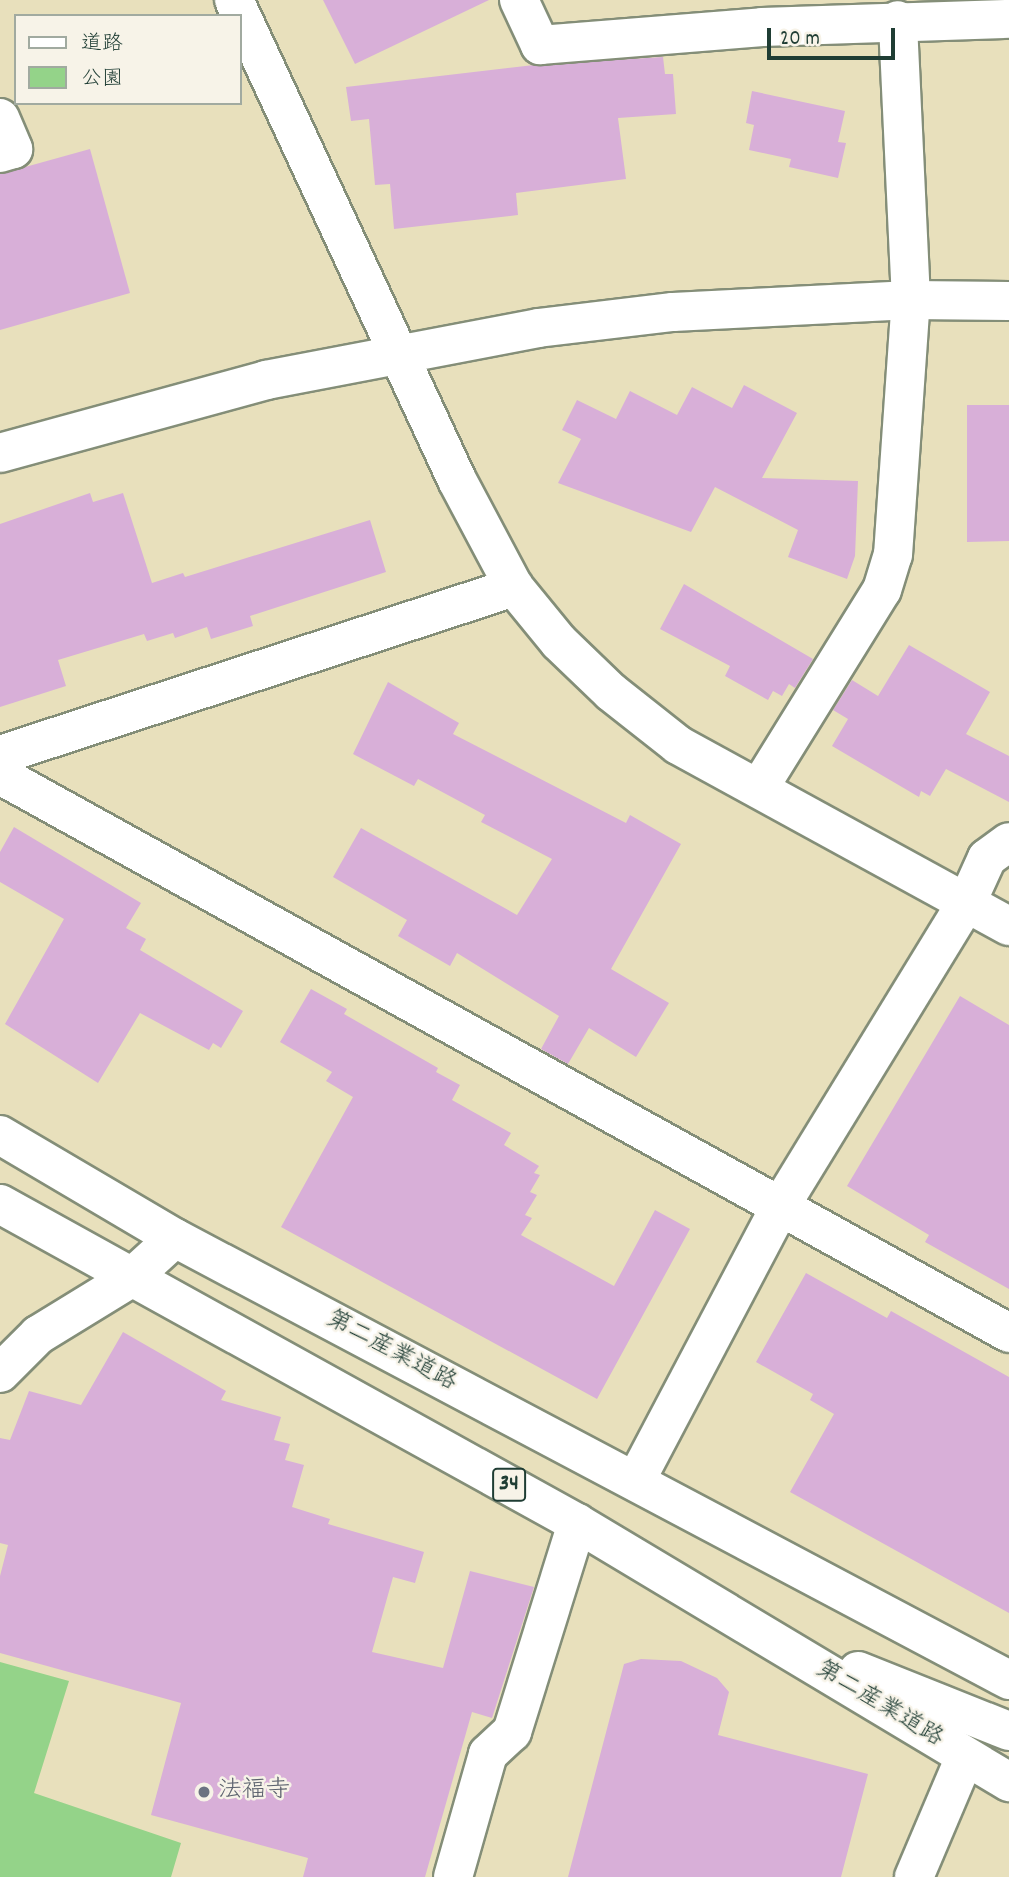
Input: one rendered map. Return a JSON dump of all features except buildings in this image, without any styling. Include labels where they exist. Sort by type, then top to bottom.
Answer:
[{"type":"street","points":[[519,0],[540,45],[756,13],[898,20],[1009,19]]},
{"type":"street","points":[[242,18],[394,352],[514,587],[559,642],[611,692],[678,745],[1009,926]]},
{"type":"street","points":[[759,788],[882,590],[893,555],[911,300],[898,20]]},
{"type":"street","points":[[0,118],[13,149],[0,153]]},
{"type":"street","points":[[0,453],[266,380],[394,352],[538,328],[673,312],[911,300],[1009,301]]},
{"type":"street","points":[[0,755],[514,587]]},
{"type":"street","points":[[0,775],[782,1205],[1009,1333]]},
{"type":"street","points":[[636,1480],[782,1205],[967,902],[988,858],[1009,842]]},
{"type":"street","name":"第二産業道路","points":[[0,1135],[175,1238],[1009,1680]]},
{"type":"street","name":"第二産業道路","points":[[0,1204],[577,1523],[748,1628],[1009,1782]]},
{"type":"street","points":[[0,1374],[37,1335],[131,1278],[175,1238]]},
{"type":"street","points":[[453,1877],[488,1754],[512,1732],[577,1523]]},
{"type":"street","name":"第二産業道路","points":[[787,1560],[1009,1719]]},
{"type":"street","name":"第二産業道路","points":[[748,1628],[1009,1731]]},
{"type":"street","points":[[914,1877],[965,1757]]},
{"type":"green space","points":[[0,1662],[69,1681],[34,1793],[181,1843],[171,1877],[0,1877]]},
{"type":"place","name":"法福寺","points":[[204,1792]]}]
